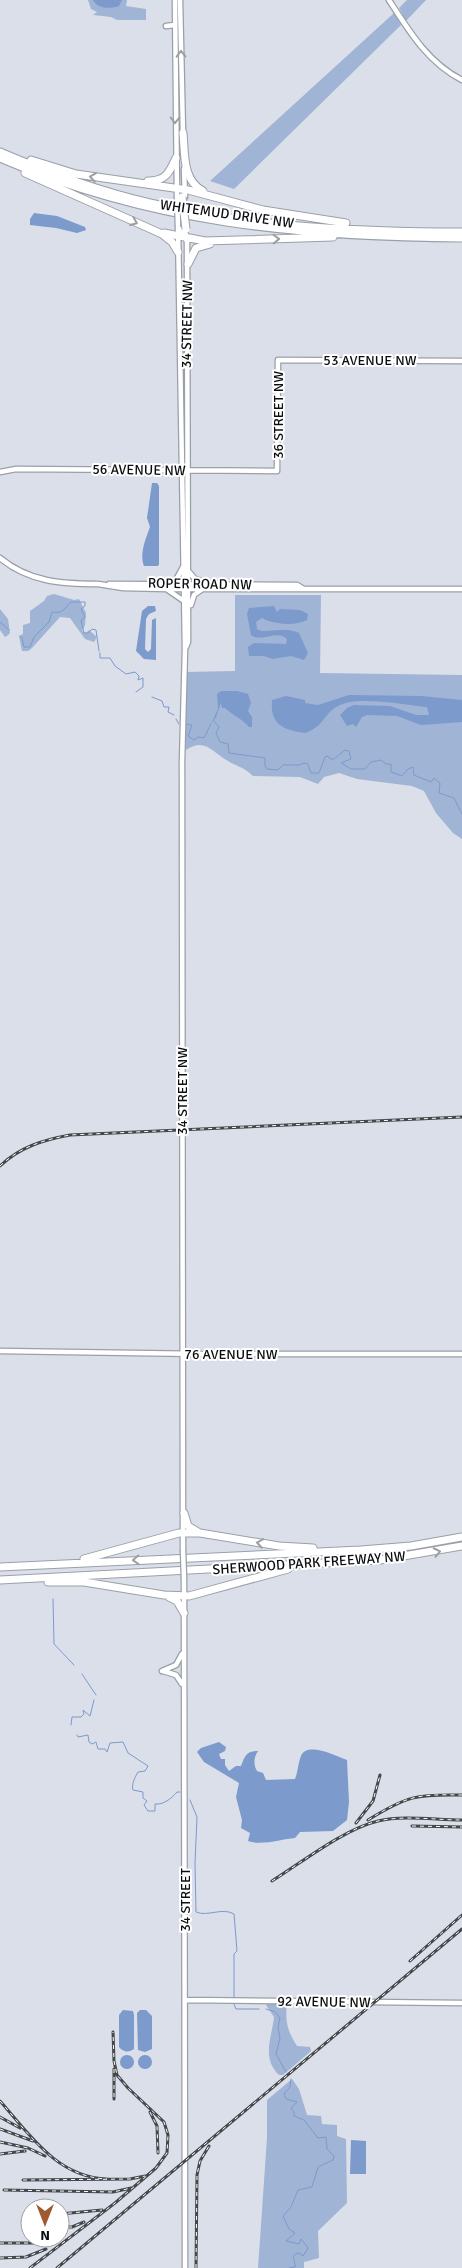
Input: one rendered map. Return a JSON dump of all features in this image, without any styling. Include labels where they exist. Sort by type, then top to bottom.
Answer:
[{"type":"highway","points":[[183,133],[186,170],[193,184],[205,192],[263,210],[318,220],[397,230]]},
{"type":"highway","points":[[0,151],[76,174],[126,181],[181,194],[236,202]]},
{"type":"highway","name":"WHITEMUD DRIVE NW","points":[[0,151],[59,176],[99,189],[182,210],[283,223],[462,232]]},
{"type":"highway","points":[[126,181],[154,181],[162,179],[171,171],[176,158]]},
{"type":"highway","points":[[0,159],[81,200],[154,230],[178,237],[227,241]]},
{"type":"highway","name":"WHITEMUD DRIVE NW","points":[[0,159],[94,194],[174,214],[238,225],[349,234],[462,238]]},
{"type":"highway","points":[[181,194],[182,228],[187,238]]},
{"type":"highway","points":[[154,230],[168,238],[178,252]]},
{"type":"highway","points":[[188,264],[196,248],[203,244],[227,241],[330,237],[349,234]]},
{"type":"highway","points":[[184,1513],[190,1528],[200,1533]]},
{"type":"highway","points":[[0,1567],[54,1564],[100,1556],[173,1534],[183,1533],[200,1533],[278,1546],[361,1550]]},
{"type":"highway","name":"SHERWOOD PARK FREEWAY NW","points":[[54,1564],[184,1554],[361,1550],[411,1546],[462,1537]]},
{"type":"highway","name":"SHERWOOD PARK FREEWAY NW","points":[[0,1580],[315,1564],[406,1557],[462,1546]]},
{"type":"highway","points":[[0,1580],[84,1582],[164,1595],[184,1596],[194,1595],[279,1571],[315,1564]]},
{"type":"highway","points":[[164,1595],[177,1601],[184,1613]]},
{"type":"main road","points":[[174,0],[176,158],[181,194]]},
{"type":"main road","points":[[180,0],[183,133],[181,194]]},
{"type":"main road","points":[[389,0],[414,39],[436,64],[462,80]]},
{"type":"main road","points":[[175,25],[181,32]]},
{"type":"main road","points":[[175,25],[166,26],[175,35]]},
{"type":"main road","name":"34 STREET NW","points":[[182,228],[178,237],[178,252],[189,572],[184,601],[185,648],[182,746],[183,1533]]},
{"type":"main road","name":"34 STREET NW","points":[[185,648],[188,642],[184,566],[187,238]]},
{"type":"main road","name":"53 AVENUE NW","points":[[278,360],[462,361]]},
{"type":"main road","name":"36 STREET NW","points":[[277,471],[278,360]]},
{"type":"main road","name":"56 AVENUE NW","points":[[0,472],[16,469],[277,471]]},
{"type":"main road","name":"ROPER ROAD NW","points":[[0,558],[17,570],[39,580],[62,584],[98,584],[123,588],[219,585],[297,585],[302,588]]},
{"type":"main road","points":[[184,566],[176,580],[167,587],[184,601]]},
{"type":"main road","points":[[189,572],[198,580],[219,585]]},
{"type":"main road","name":"ROPER ROAD NW","points":[[186,587],[203,589],[297,590],[302,588],[462,589]]},
{"type":"main road","points":[[188,619],[192,598],[198,591],[203,589]]},
{"type":"main road","name":"76 AVENUE NW","points":[[0,1351],[183,1354],[462,1354]]},
{"type":"main road","name":"34 STREET","points":[[183,1533],[186,2268]]},
{"type":"main road","points":[[183,1649],[176,1665],[162,1671],[178,1676],[184,1688]]},
{"type":"main road","name":"92 AVENUE NW","points":[[185,2000],[462,2003]]},
{"type":"shaded area","points":[[88,0],[127,0],[126,6],[146,9],[146,20],[117,20],[111,17],[93,15],[97,12],[91,9]]},
{"type":"shaded area","points":[[93,0],[122,0],[119,6],[108,8],[101,7]]},
{"type":"shaded area","points":[[407,0],[426,0],[406,21],[399,8]]},
{"type":"shaded area","points":[[394,13],[401,25],[234,189],[210,181]]},
{"type":"shaded area","points":[[34,213],[57,216],[85,227],[86,230],[77,233],[30,225],[30,219]]},
{"type":"shaded area","points":[[152,483],[157,483],[159,486],[159,564],[158,566],[144,566],[142,556],[150,527],[147,518]]},
{"type":"shaded area","points":[[54,594],[74,600],[79,599],[86,613],[85,625],[82,631],[86,633],[89,630],[97,637],[94,642],[85,639],[70,618],[60,617],[31,649],[22,651],[19,636],[23,634],[23,625],[30,623],[30,611],[44,601],[47,596]]},
{"type":"shaded area","points":[[235,595],[321,595],[320,673],[462,675],[462,839],[453,833],[436,813],[424,791],[412,786],[357,779],[339,773],[324,777],[318,784],[300,777],[253,776],[203,745],[193,746],[186,750],[185,672],[235,671]]},
{"type":"shaded area","points":[[148,606],[155,606],[156,611],[149,614],[146,619],[145,649],[148,652],[151,649],[152,620],[156,618],[156,660],[144,659],[136,651],[142,611]]},
{"type":"shaded area","points":[[274,606],[277,612],[280,609],[300,610],[308,614],[307,620],[284,624],[262,618],[256,622],[257,629],[260,631],[287,630],[299,633],[308,653],[304,660],[291,656],[273,659],[264,656],[249,656],[248,647],[254,643],[286,644],[287,639],[283,636],[274,635],[260,638],[251,635],[247,614],[249,608]]},
{"type":"shaded area","points":[[0,609],[8,619],[10,633],[5,637],[0,630]]},
{"type":"shaded area","points":[[221,691],[237,691],[248,694],[251,703],[248,711],[252,717],[252,727],[249,727],[225,708],[222,708],[221,703],[216,717],[211,724],[218,709],[217,694]]},
{"type":"shaded area","points":[[349,695],[421,696],[462,700],[462,722],[421,725],[397,716],[367,715],[362,717],[356,727],[353,724],[347,726],[340,715],[347,708],[354,705],[390,706],[416,715],[429,715],[427,707],[357,701],[333,709],[316,727],[305,733],[283,727],[275,720],[273,714],[272,700],[286,696],[305,700],[305,703],[318,705]]},
{"type":"shaded area","points":[[219,1742],[226,1747],[225,1751],[219,1754],[221,1759],[225,1759],[225,1765],[229,1771],[236,1766],[241,1766],[248,1753],[258,1751],[255,1758],[255,1766],[257,1771],[263,1773],[266,1780],[295,1779],[301,1756],[309,1750],[322,1751],[347,1760],[349,1802],[347,1820],[333,1831],[300,1832],[295,1838],[265,1843],[248,1841],[250,1833],[241,1828],[242,1820],[236,1797],[239,1783],[204,1762],[197,1752],[201,1748]]},
{"type":"shaded area","points":[[269,2003],[287,2003],[286,2015],[291,2035],[297,2046],[310,2047],[311,2051],[283,2075],[279,2075],[270,2062],[269,2047],[274,2017],[266,2005]]},
{"type":"shaded area","points":[[123,2010],[133,2011],[134,2015],[134,2049],[128,2051],[122,2050],[119,2047],[119,2015]]},
{"type":"shaded area","points":[[140,2010],[146,2010],[152,2016],[152,2049],[145,2052],[138,2050],[137,2013]]},
{"type":"shaded area","points":[[124,2055],[130,2055],[134,2062],[130,2069],[124,2069],[120,2065],[120,2059]]},
{"type":"shaded area","points":[[142,2055],[148,2055],[152,2062],[148,2069],[142,2069],[138,2065],[138,2059]]},
{"type":"shaded area","points":[[292,2079],[299,2089],[307,2115],[321,2116],[322,2124],[337,2125],[337,2136],[346,2139],[347,2203],[318,2231],[319,2258],[304,2262],[304,2268],[258,2268],[267,2138],[267,2100]]},
{"type":"shaded area","points":[[351,2140],[366,2141],[366,2174],[350,2174]]},
{"type":"waterway","points":[[20,636],[24,647],[30,647],[34,637],[49,622],[52,612],[61,612],[71,602],[85,602],[85,606],[81,609],[85,617],[81,620],[84,633],[88,633],[92,629],[96,630],[99,651]]},
{"type":"waterway","points":[[0,622],[9,630]]},
{"type":"waterway","points":[[100,653],[100,658],[110,658],[115,666],[126,674],[135,672],[139,676],[138,680],[143,678],[143,687],[136,692]]},
{"type":"waterway","points":[[152,697],[162,701],[164,707],[169,707],[168,712],[174,715]]},
{"type":"waterway","points":[[176,719],[179,724]]},
{"type":"waterway","points":[[214,721],[219,727],[216,733],[220,742],[228,744],[229,753],[265,758],[267,769],[278,770],[283,765],[299,765],[304,763],[308,764],[311,773],[319,773],[325,757],[328,756],[330,759],[334,759],[345,750],[349,751],[351,759],[341,763],[351,769],[365,769],[371,762],[381,760],[386,764],[391,764],[391,772],[402,776],[408,769],[413,767],[414,775],[431,782],[434,778],[440,783],[439,793],[454,798],[462,814]]},
{"type":"waterway","points":[[185,724],[192,725],[188,736],[194,740],[198,737],[204,738],[211,724]]},
{"type":"waterway","points":[[53,1599],[54,1644],[74,1665]]},
{"type":"waterway","points":[[82,1674],[96,1695]]},
{"type":"waterway","points":[[71,1725],[72,1717],[81,1717],[84,1714],[83,1710],[90,1716],[94,1700]]},
{"type":"waterway","points":[[77,1735],[78,1737],[88,1735],[89,1742],[92,1744],[96,1742],[98,1749],[105,1749],[107,1752],[110,1743],[123,1742],[128,1753],[148,1766],[145,1771],[138,1772],[133,1786],[133,1790],[143,1792],[143,1798],[147,1801],[144,1805],[148,1811],[155,1811],[155,1804],[164,1802],[177,1792],[180,1792]]},
{"type":"waterway","points":[[190,1800],[197,1817],[195,1863],[196,1912],[225,1911],[234,1914],[237,1951],[234,1954],[234,1997]]},
{"type":"waterway","points":[[234,2004],[236,2009],[259,2009]]},
{"type":"waterway","points":[[266,2009],[275,2012],[280,2018],[278,2028],[280,2038],[276,2054],[286,2072]]},
{"type":"waterway","points":[[289,2268],[295,2267],[294,2255],[299,2253],[303,2256],[308,2248],[301,2239],[299,2244],[286,2241],[295,2233],[289,2229],[283,2216],[291,2207],[298,2190],[312,2187],[318,2167],[333,2160],[334,2156],[327,2149],[326,2137],[318,2138],[304,2120],[294,2116],[291,2108],[297,2102],[286,2099],[284,2094],[290,2087],[291,2079]]},
{"type":"railway","points":[[0,1166],[32,1145],[70,1135],[462,1117]]},
{"type":"railway","points":[[356,1823],[373,1801],[380,1775]]},
{"type":"railway","points":[[368,1820],[412,1798],[433,1795],[462,1795]]},
{"type":"railway","points":[[272,1881],[323,1847],[365,1825],[398,1818],[462,1820]]},
{"type":"railway","points":[[412,1826],[462,1827]]},
{"type":"railway","points":[[410,1961],[462,1915]]},
{"type":"railway","points":[[57,2268],[462,1929]]},
{"type":"railway","points":[[30,2268],[115,2203],[156,2168],[167,2153],[168,2135],[164,2122],[117,2075],[114,2061],[113,2032]]},
{"type":"railway","points":[[114,2069],[114,2099]]},
{"type":"railway","points":[[0,2101],[34,2140],[59,2162],[73,2171],[107,2179]]},
{"type":"railway","points":[[150,2112],[157,2126],[158,2153]]},
{"type":"railway","points":[[0,2117],[20,2128]]},
{"type":"railway","points":[[0,2129],[33,2141]]},
{"type":"railway","points":[[0,2142],[28,2148],[45,2156]]},
{"type":"railway","points":[[196,2268],[197,2175],[200,2161],[209,2146]]},
{"type":"railway","points":[[0,2154],[25,2151]]},
{"type":"railway","points":[[23,2180],[130,2179],[145,2176]]},
{"type":"railway","points":[[4,2190],[113,2192],[131,2188]]},
{"type":"railway","points":[[70,2213],[102,2210]]},
{"type":"railway","points":[[70,2227],[84,2222]]},
{"type":"railway","points":[[0,2243],[20,2243]]},
{"type":"railway","points":[[0,2258],[26,2257],[46,2249]]}]
